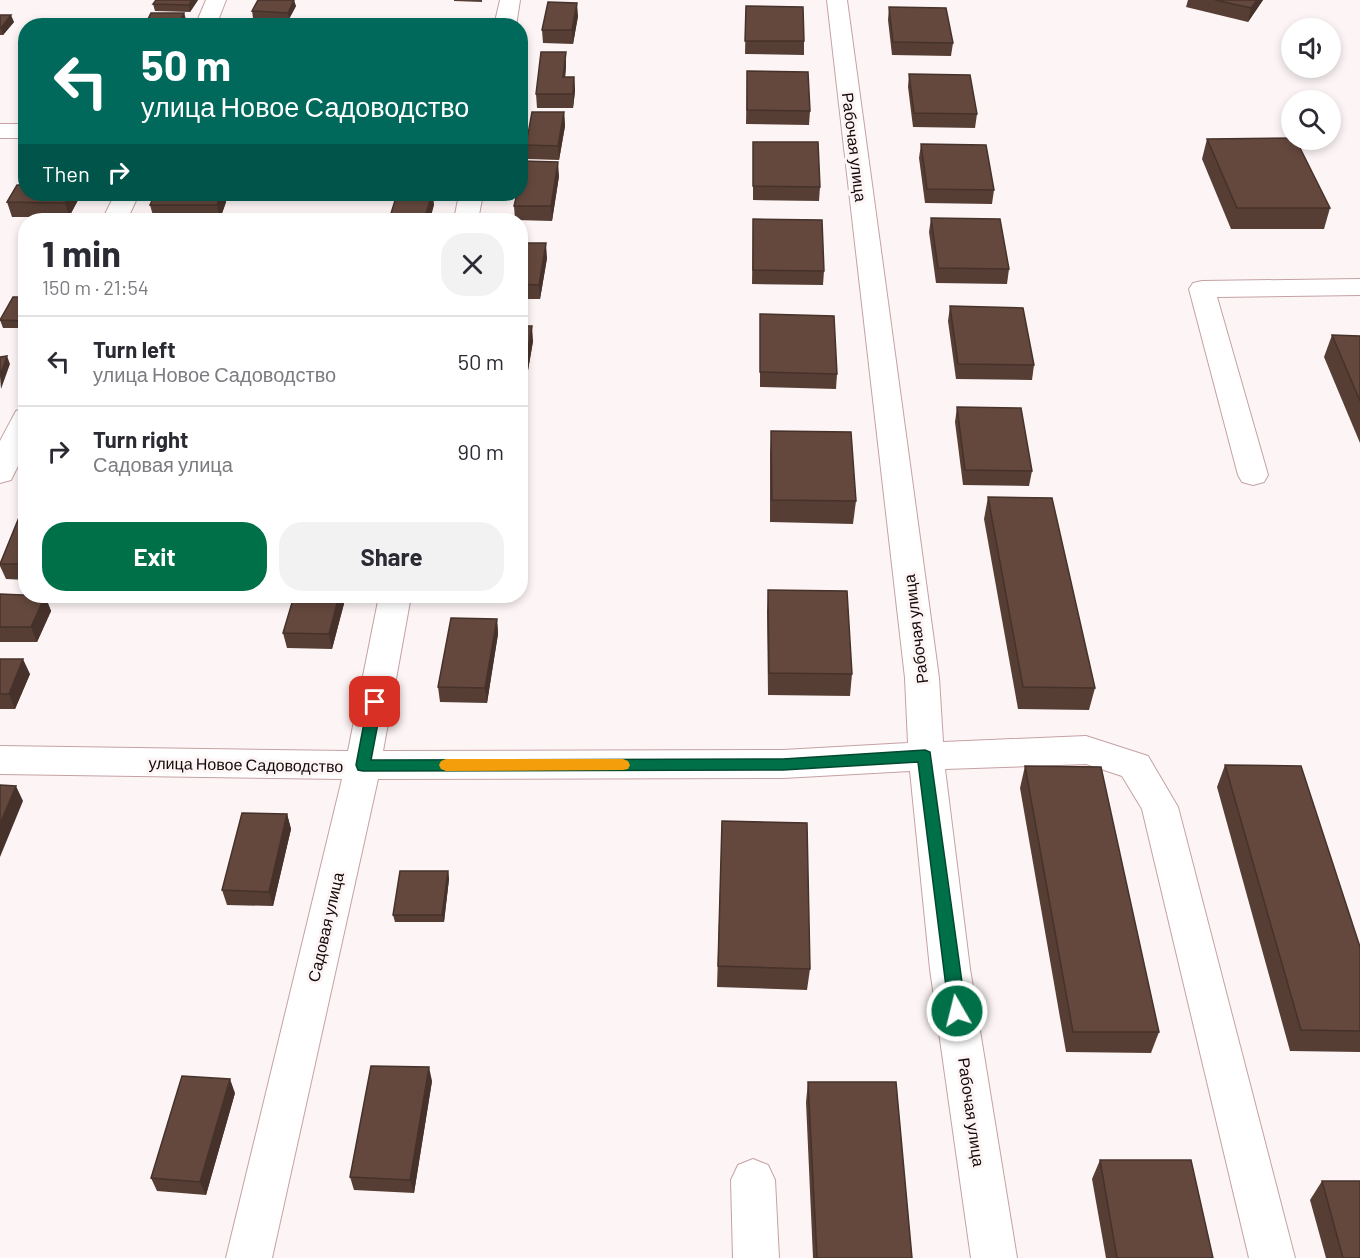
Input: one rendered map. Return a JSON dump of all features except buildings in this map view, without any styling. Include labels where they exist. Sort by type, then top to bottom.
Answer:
[{"type":"street","points":[[208,18],[216,0]]},
{"type":"street","points":[[507,18],[510,0]]},
{"type":"street","name":"Рабочая улица","points":[[837,0],[922,678],[925,756],[951,966],[994,1258]]},
{"type":"street","points":[[0,131],[18,132]]},
{"type":"street","points":[[1253,475],[1202,289],[1360,287]]},
{"type":"street","points":[[0,472],[18,434]]},
{"type":"street","name":"Садовая улица","points":[[249,1258],[363,765],[394,603]]},
{"type":"street","name":"улица Новое Садоводство","points":[[0,760],[363,765],[783,764],[1086,750],[1135,766],[1160,807],[1272,1258]]},
{"type":"street","points":[[753,1180],[756,1258]]},
{"type":"slow traffic","points":[[446,765],[623,765]]},
{"type":"route","points":[[375,702],[363,765],[783,764],[925,756],[957,1011]]}]
